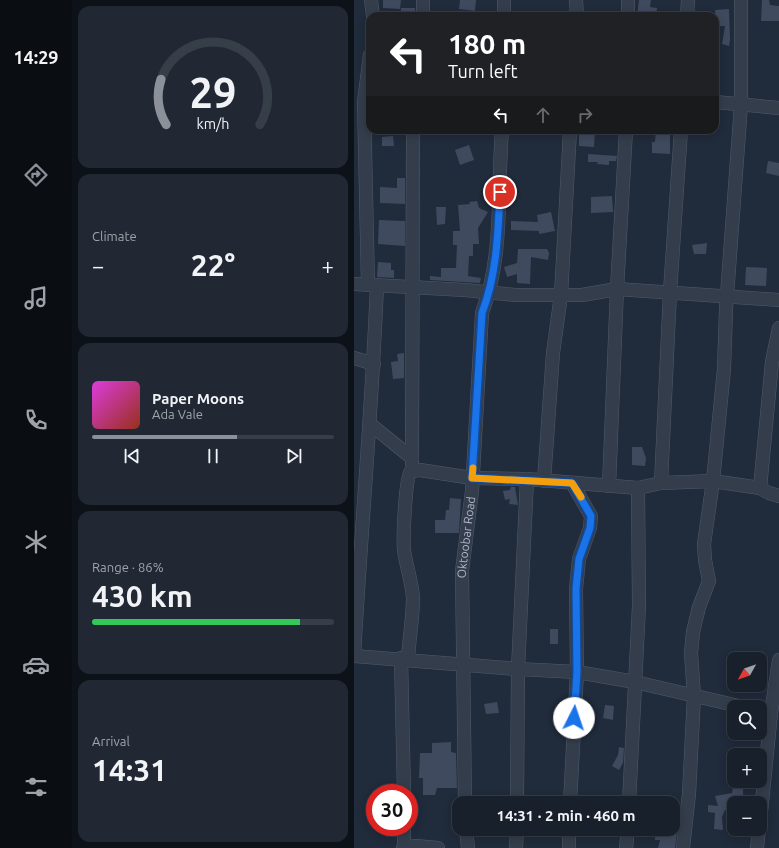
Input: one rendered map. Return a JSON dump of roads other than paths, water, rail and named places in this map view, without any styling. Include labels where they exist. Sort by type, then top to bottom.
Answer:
[{"type":"street","points":[[371,0],[372,12]]},
{"type":"street","points":[[423,0],[423,12]]},
{"type":"street","points":[[504,0],[504,12]]},
{"type":"street","points":[[576,0],[577,12]]},
{"type":"street","points":[[628,0],[628,12]]},
{"type":"street","points":[[687,12],[688,0]]},
{"type":"street","points":[[683,848],[689,794],[694,696],[691,652],[693,632],[699,607],[709,581],[704,560],[704,544],[713,481],[724,369],[727,297],[741,104],[741,0]]},
{"type":"street","points":[[366,82],[363,102],[373,285],[374,364],[363,498],[354,655],[463,663],[518,669],[577,672],[635,682],[727,703]]},
{"type":"street","points":[[719,102],[779,108]]},
{"type":"street","points":[[404,784],[405,659],[413,600],[412,581],[406,564],[403,537],[407,489],[412,458],[412,134]]},
{"type":"street","name":"Oktoobar Road","points":[[466,796],[462,571],[472,478],[482,313],[490,292],[498,239],[502,134]]},
{"type":"street","points":[[544,481],[553,353],[561,296],[570,134]]},
{"type":"street","points":[[610,486],[617,289],[626,134]]},
{"type":"street","points":[[661,483],[670,292],[681,134]]},
{"type":"street","points":[[354,284],[490,292],[515,295],[582,295],[617,289],[779,300]]},
{"type":"street","points":[[760,488],[772,362],[779,328]]},
{"type":"street","points":[[354,358],[374,364]]},
{"type":"street","points":[[370,424],[412,458]]},
{"type":"street","points":[[411,471],[420,470],[472,478],[527,479],[638,488],[661,483],[713,481],[760,488],[779,496]]},
{"type":"street","points":[[517,796],[518,669],[527,479]]},
{"type":"street","points":[[570,796],[577,672],[576,589],[579,559],[590,528],[591,516],[572,483]]},
{"type":"street","points":[[629,796],[639,606],[638,488]]},
{"type":"street","points":[[762,796],[770,713],[779,660]]},
{"type":"street","points":[[404,836],[404,848],[438,848]]},
{"type":"street","points":[[467,836],[468,848]]},
{"type":"street","points":[[516,836],[516,848]]},
{"type":"street","points":[[568,848],[569,836]]},
{"type":"street","points":[[626,848],[627,836]]},
{"type":"street","points":[[757,848],[758,836]]}]
